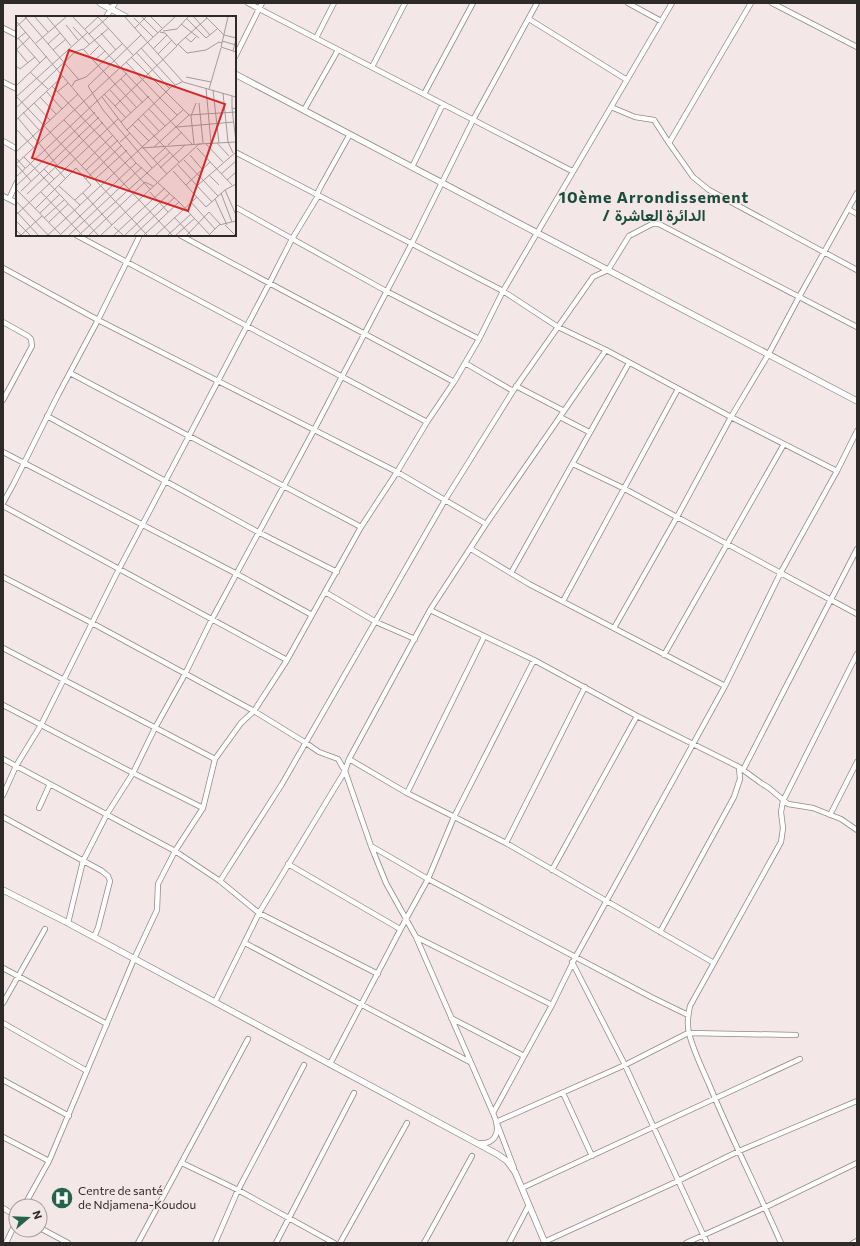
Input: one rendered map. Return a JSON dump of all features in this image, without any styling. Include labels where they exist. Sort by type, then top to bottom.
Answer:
[{"type":"street","points":[[100,3],[124,16]]},
{"type":"street","points":[[106,16],[115,3]]},
{"type":"street","points":[[248,3],[572,171]]},
{"type":"street","points":[[236,55],[262,3]]},
{"type":"street","points":[[316,38],[334,3]]},
{"type":"street","points":[[372,67],[404,3]]},
{"type":"street","points":[[424,94],[473,3]]},
{"type":"street","points":[[68,923],[83,860],[107,814],[133,773],[212,619],[314,430],[412,243],[473,120],[537,3]]},
{"type":"street","points":[[628,3],[661,21]]},
{"type":"street","points":[[28,1198],[49,1161],[134,959],[157,910],[158,884],[175,851],[203,808],[215,759],[241,723],[254,711],[287,660],[361,527],[465,364],[503,291],[572,171],[672,3]]},
{"type":"street","points":[[669,143],[751,3]]},
{"type":"street","points":[[772,3],[857,47]]},
{"type":"street","points":[[529,19],[627,80]]},
{"type":"street","points":[[3,28],[16,34]]},
{"type":"street","points":[[304,110],[338,50]]},
{"type":"street","points":[[236,75],[857,401]]},
{"type":"street","points":[[3,82],[16,88]]},
{"type":"street","points":[[412,167],[443,104]]},
{"type":"street","points":[[610,107],[635,117],[654,120],[693,177],[709,190],[823,253],[857,270]]},
{"type":"street","points":[[3,795],[16,766],[41,725],[119,569],[189,435],[292,239],[318,196],[321,186],[350,134]]},
{"type":"street","points":[[3,141],[16,148]]},
{"type":"street","points":[[236,153],[503,291],[558,326],[837,471]]},
{"type":"street","points":[[9,199],[16,184]]},
{"type":"street","points":[[614,628],[677,517],[731,417],[768,355],[857,193]]},
{"type":"street","points":[[3,196],[16,202]]},
{"type":"street","points":[[236,208],[386,291],[479,339]]},
{"type":"street","points":[[848,209],[857,214]]},
{"type":"street","points":[[220,881],[282,784],[445,500],[516,386],[593,278],[608,270],[629,236],[656,223],[660,224],[857,327]]},
{"type":"street","points":[[78,236],[427,422]]},
{"type":"street","points":[[3,503],[98,320],[139,236]]},
{"type":"street","points":[[182,236],[454,382]]},
{"type":"street","points":[[3,268],[98,320],[397,472],[486,524]]},
{"type":"street","points":[[3,322],[28,336],[31,339],[32,346],[3,400]]},
{"type":"street","points":[[215,1002],[259,913],[345,771],[349,759],[430,610],[486,524],[606,350]]},
{"type":"street","points":[[511,573],[629,363]]},
{"type":"street","points":[[465,364],[513,391]]},
{"type":"street","points":[[70,373],[361,527]]},
{"type":"street","points":[[516,386],[564,411]]},
{"type":"street","points":[[563,601],[678,389]]},
{"type":"street","points":[[47,416],[165,482],[337,572]]},
{"type":"street","points":[[560,417],[589,432]]},
{"type":"street","points":[[493,1113],[552,1005],[574,960],[725,686],[781,572],[837,471],[857,431]]},
{"type":"street","points":[[664,655],[784,444]]},
{"type":"street","points":[[3,452],[237,574],[312,615]]},
{"type":"street","points":[[573,464],[623,488],[857,614]]},
{"type":"street","points":[[3,506],[287,660]]},
{"type":"street","points":[[471,549],[511,573],[725,686]]},
{"type":"street","points":[[660,932],[734,797],[739,785],[741,768],[857,549]]},
{"type":"street","points":[[3,577],[92,623],[254,711],[306,742],[319,752],[338,759],[345,771],[371,846],[386,883],[416,937],[493,1113],[515,1172],[544,1242],[678,1181],[739,1151],[857,1101]]},
{"type":"street","points":[[325,592],[376,622],[415,639]]},
{"type":"street","points":[[430,610],[534,660],[637,716],[741,768],[790,805],[809,807],[846,822],[857,830]]},
{"type":"street","points":[[407,793],[484,637]]},
{"type":"street","points":[[3,648],[215,759]]},
{"type":"street","points":[[781,1243],[766,1207],[714,1098],[688,1033],[688,1015],[690,1006],[781,842],[783,828],[781,812],[783,801],[857,654]]},
{"type":"street","points":[[330,1064],[400,929],[428,879],[454,817],[534,660]]},
{"type":"street","points":[[506,843],[585,687]]},
{"type":"street","points":[[3,705],[203,808]]},
{"type":"street","points":[[552,870],[637,716]]},
{"type":"street","points":[[3,759],[175,851],[220,881],[259,913],[378,974]]},
{"type":"street","points":[[349,759],[407,793],[506,843],[714,963]]},
{"type":"street","points":[[830,815],[857,762]]},
{"type":"street","points":[[39,808],[50,784]]},
{"type":"street","points":[[3,817],[83,860],[108,876],[110,881],[98,928],[94,937]]},
{"type":"street","points":[[371,846],[574,960],[688,1015]]},
{"type":"street","points":[[288,864],[400,929]]},
{"type":"street","points":[[3,890],[68,923],[474,1142],[507,1161],[515,1172]]},
{"type":"street","points":[[3,1003],[45,929]]},
{"type":"street","points":[[416,937],[552,1005]]},
{"type":"street","points":[[245,943],[470,1063]]},
{"type":"street","points":[[574,960],[625,1065],[707,1243]]},
{"type":"street","points":[[3,968],[107,1024]]},
{"type":"street","points":[[451,1018],[524,1056]]},
{"type":"street","points":[[3,1023],[87,1071]]},
{"type":"street","points":[[496,1122],[625,1065],[688,1033],[796,1035]]},
{"type":"street","points":[[138,1243],[248,1039]]},
{"type":"street","points":[[522,1188],[800,1059]]},
{"type":"street","points":[[215,1243],[238,1190],[304,1065]]},
{"type":"street","points":[[3,1080],[69,1116]]},
{"type":"street","points":[[276,1243],[354,1093]]},
{"type":"street","points":[[563,1093],[592,1156]]},
{"type":"street","points":[[474,1142],[483,1144],[493,1140],[498,1132],[496,1122]]},
{"type":"street","points":[[340,1243],[407,1123]]},
{"type":"street","points":[[3,1137],[49,1161]]},
{"type":"street","points":[[424,1243],[472,1156]]},
{"type":"street","points":[[182,1163],[238,1190],[334,1243]]},
{"type":"street","points":[[686,1243],[766,1207],[857,1163]]},
{"type":"street","points":[[509,1243],[529,1205]]},
{"type":"street","points":[[48,1232],[68,1243]]},
{"type":"street","points":[[853,1243],[857,1241]]},
{"type":"place","name":"Centre de santé de Ndjamena-Koudou","points":[[62,1198]]},
{"type":"district","name":"10ème Arrondissement / الدائرة العاشرة","points":[[654,206]]}]
